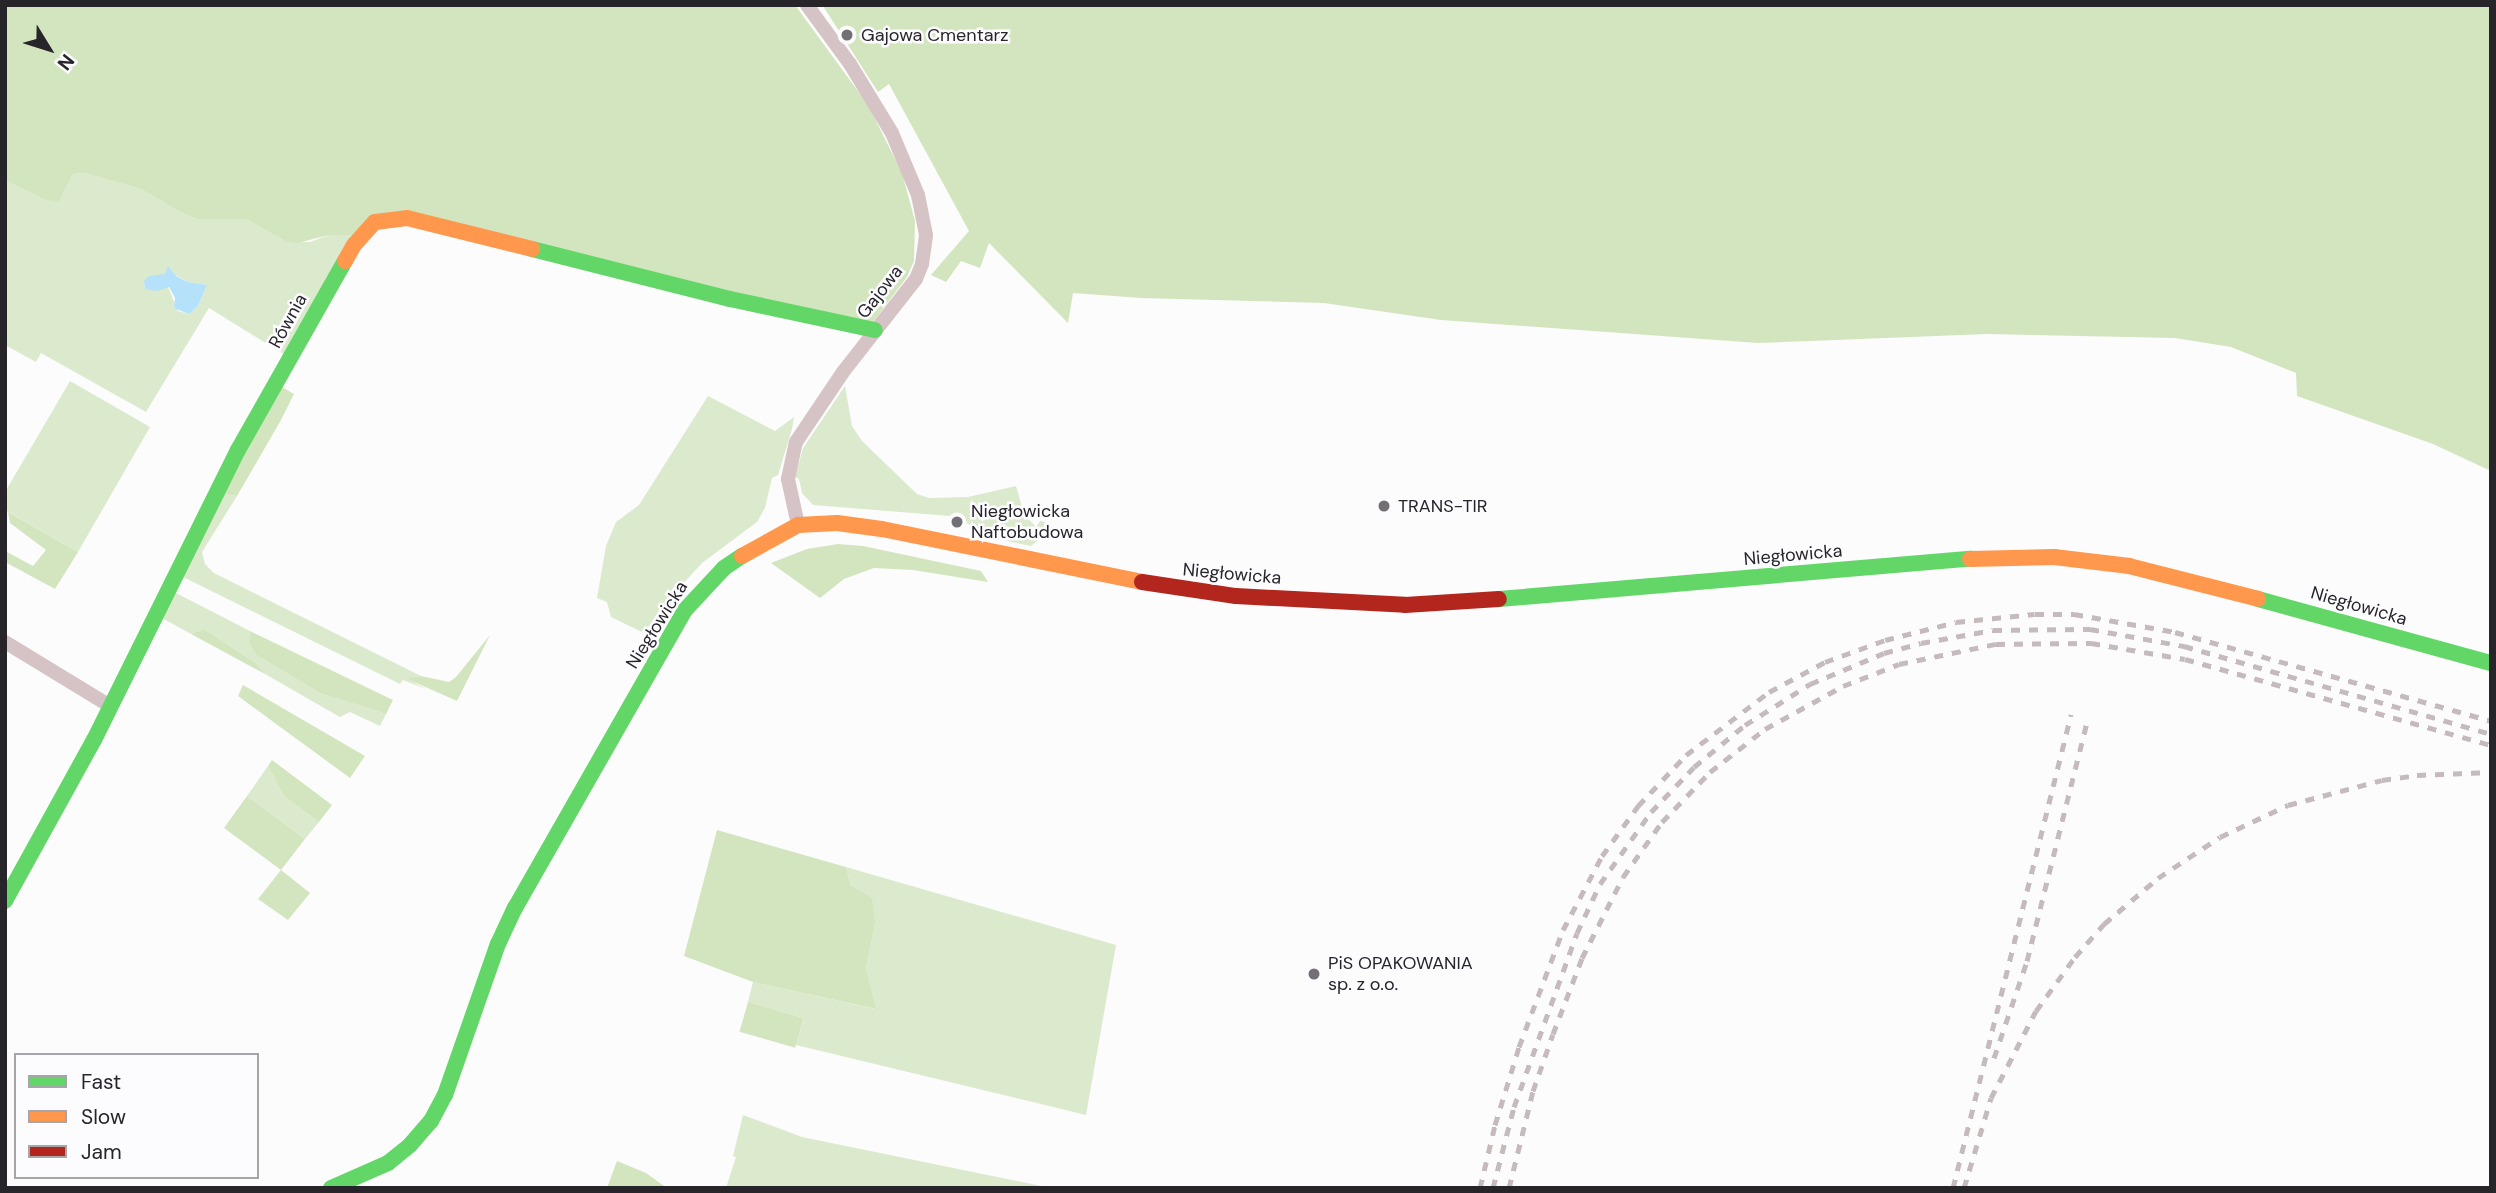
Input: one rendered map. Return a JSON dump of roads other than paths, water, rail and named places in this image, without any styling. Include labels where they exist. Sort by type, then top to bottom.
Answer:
[{"type":"street","name":"Gajowa","points":[[798,525],[788,485],[788,471],[796,442],[804,426],[919,272],[925,243],[922,211],[914,182],[892,133],[850,64],[809,6]]},
{"type":"street","name":"Równia","points":[[5,901],[110,706],[238,450],[354,245],[375,222],[407,218],[730,299],[863,325],[875,330]]},
{"type":"street","name":"Niegłowicka","points":[[331,1188],[388,1163],[410,1145],[431,1121],[445,1095],[498,944],[515,908],[685,610],[724,568],[766,540],[798,525],[836,523],[882,529],[1043,565],[1180,589],[1236,596],[1405,605],[1551,596],[1994,557],[2054,557],[2129,566],[2189,580],[2491,663]]},
{"type":"street","points":[[5,642],[110,706]]},
{"type":"water","points":[[168,266],[176,276],[188,282],[207,285],[198,306],[189,314],[174,308],[175,298],[169,287],[157,291],[145,289],[144,281],[149,276],[165,274]]},
{"type":"railway","points":[[1480,1188],[1495,1125],[1519,1047],[1563,930],[1602,856],[1638,806],[1686,755],[1769,692],[1825,662],[1885,640],[1956,622],[2035,614],[2074,614],[2175,632],[2491,721]]},
{"type":"railway","points":[[1493,1188],[1514,1107],[1577,933],[1600,884],[1651,812],[1694,767],[1745,725],[1810,684],[1884,653],[1921,643],[1993,630],[2090,629],[2184,646],[2491,734]]},
{"type":"railway","points":[[1509,1188],[1533,1091],[1553,1034],[1582,958],[1623,877],[1662,822],[1710,772],[1765,729],[1843,686],[1899,664],[1996,644],[2091,643],[2185,659],[2491,745]]},
{"type":"railway","points":[[1953,1188],[2071,714]]},
{"type":"railway","points":[[1994,1058],[2027,961],[2088,718]]},
{"type":"railway","points":[[1964,1188],[1991,1098],[2036,1011],[2075,957],[2104,924],[2158,878],[2220,837],[2288,805],[2382,780],[2417,775],[2491,772]]},
{"type":"place","name":"Gajowa Cmentarz","points":[[847,35]]},
{"type":"place","name":"TRANS-TIR","points":[[1384,506]]},
{"type":"place","name":"Niegłowicka Naftobudowa","points":[[957,522]]},
{"type":"place","name":"PiS OPAKOWANIA sp. z o.o.","points":[[1314,974]]}]
